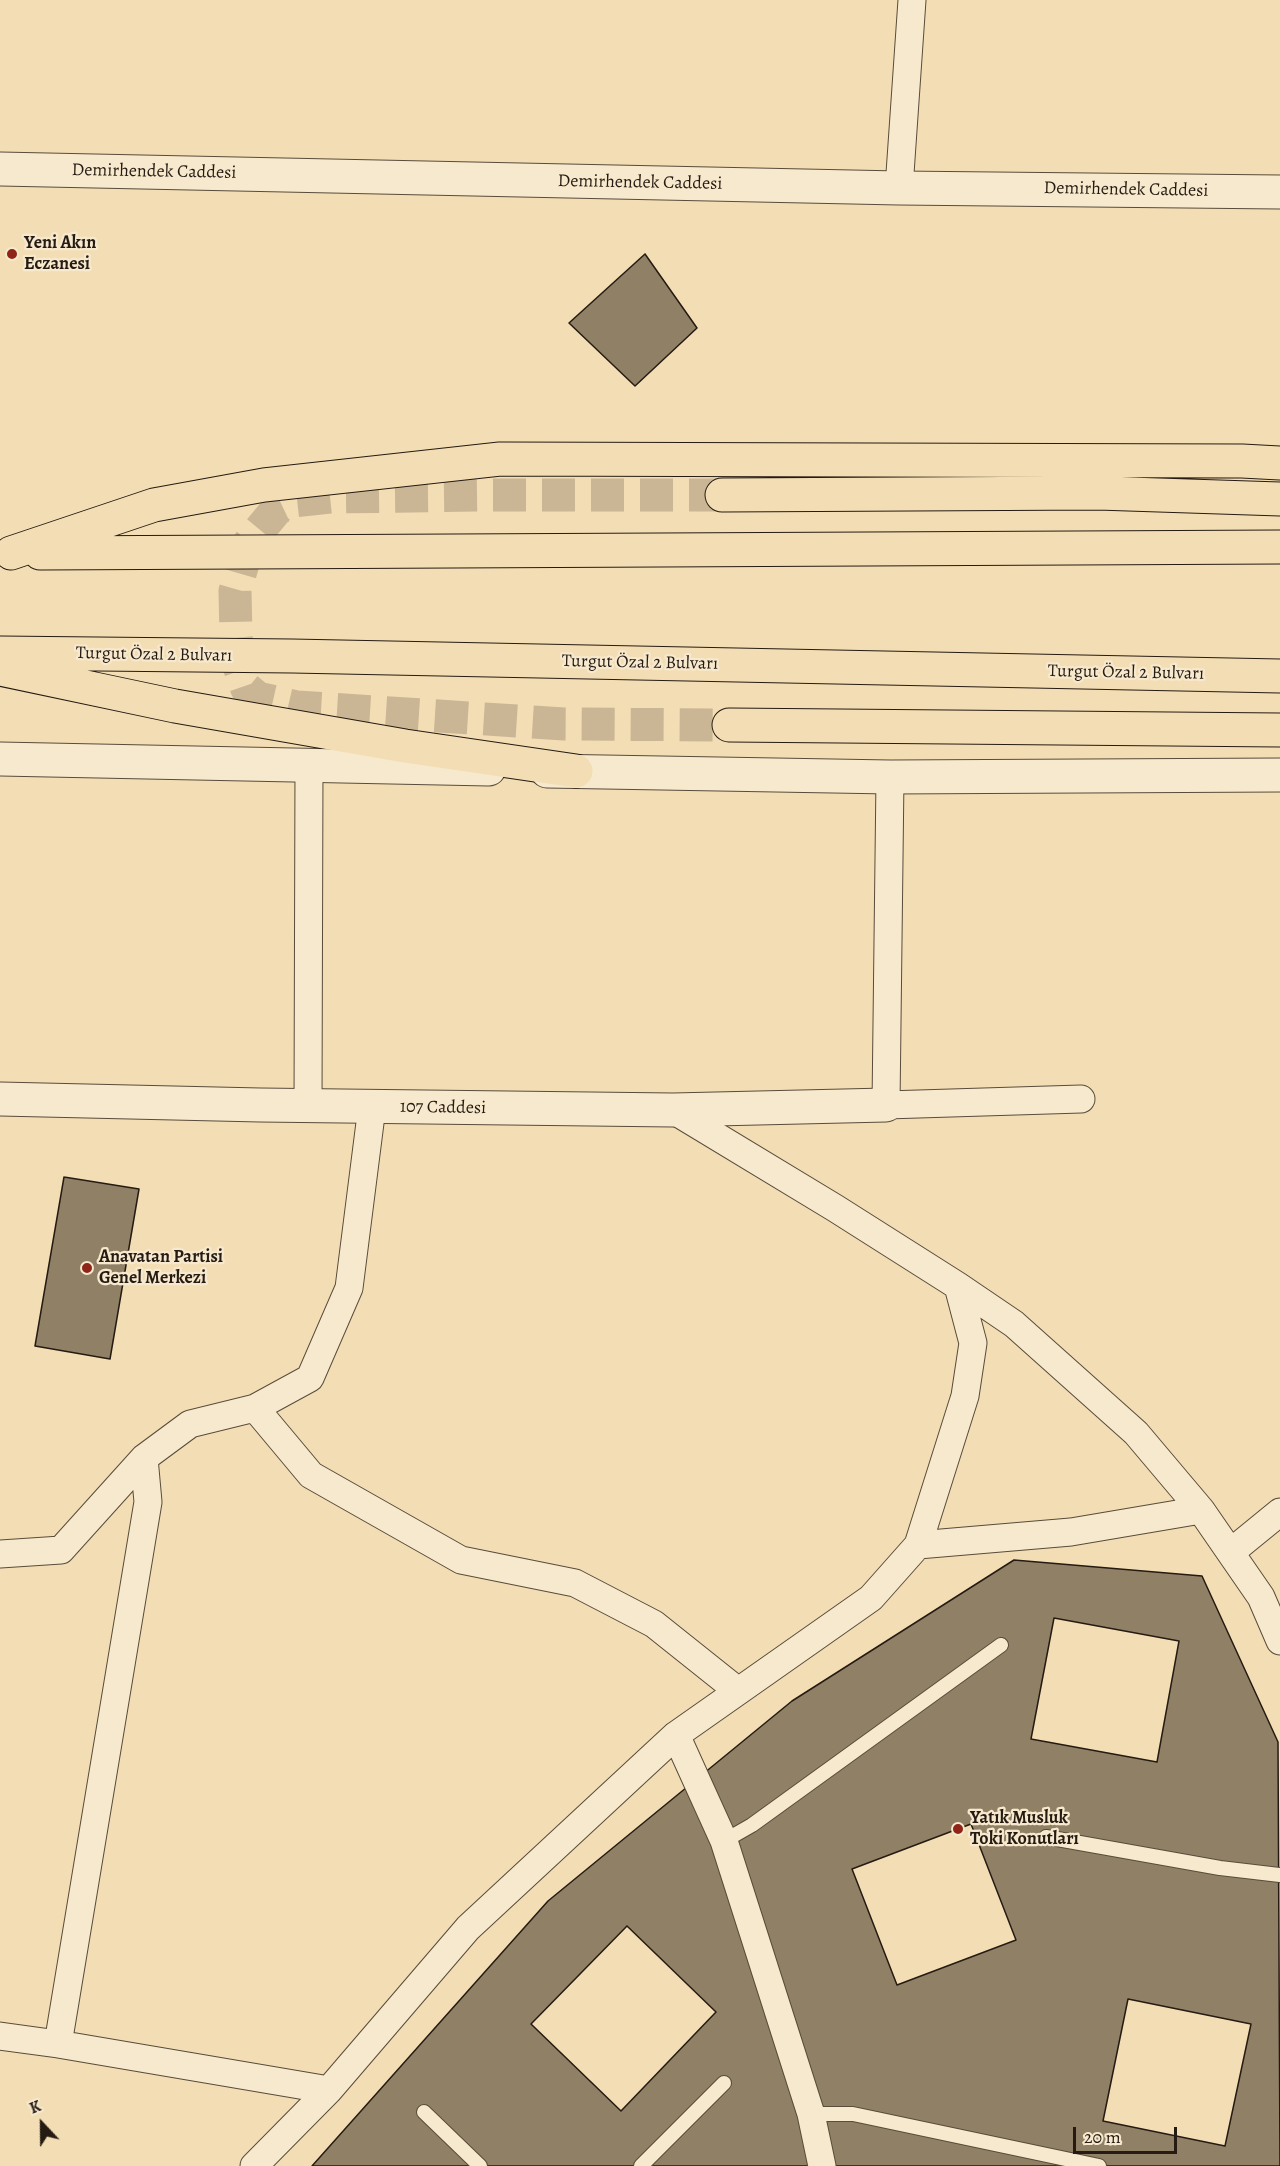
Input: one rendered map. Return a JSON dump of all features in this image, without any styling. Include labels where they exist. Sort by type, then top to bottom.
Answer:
[{"type":"highway","points":[[5,553],[154,505],[264,485],[500,459],[1242,461],[1280,463]]},
{"type":"highway","points":[[722,495],[1098,493],[1280,499]]},
{"type":"highway","points":[[5,553],[1280,547]]},
{"type":"highway","name":"Turgut Özal 2 Bulvarı","points":[[0,653],[304,656],[1280,676]]},
{"type":"highway","name":"Turgut Özal 2 Bulvarı","points":[[0,669],[175,706],[405,746],[576,771]]},
{"type":"highway","points":[[729,725],[1280,730]]},
{"type":"street","points":[[899,188],[912,0]]},
{"type":"street","name":"Demirhendek Caddesi","points":[[0,169],[899,188],[1280,192]]},
{"type":"street","points":[[0,759],[890,777],[1280,775]]},
{"type":"street","points":[[308,1106],[309,766]]},
{"type":"street","points":[[890,777],[886,1105],[1081,1099]]},
{"type":"street","name":"107 Caddesi","points":[[0,1099],[308,1106],[673,1110],[886,1105]]},
{"type":"street","points":[[0,1554],[61,1550],[144,1458],[190,1424],[255,1408],[310,1378],[349,1288],[372,1107]]},
{"type":"street","points":[[673,1110],[836,1208],[1014,1324],[1136,1433],[1201,1510],[1261,1597],[1280,1641]]},
{"type":"street","points":[[254,2166],[329,2090],[468,1928],[676,1735],[871,1598],[918,1545],[965,1396],[972,1343],[958,1286]]},
{"type":"street","points":[[255,1408],[311,1475],[461,1560],[575,1583],[654,1623],[738,1691]]},
{"type":"street","points":[[58,2044],[148,1502],[144,1458]]},
{"type":"street","points":[[918,1545],[1071,1532],[1201,1510]]},
{"type":"street","points":[[1232,1552],[1280,1512]]},
{"type":"street","points":[[676,1735],[724,1841],[811,2114],[822,2166]]},
{"type":"street","points":[[0,2036],[329,2090]]},
{"type":"lane","points":[[724,1841],[752,1825],[1001,1646]]},
{"type":"lane","points":[[1046,1837],[1220,1868],[1280,1875]]},
{"type":"lane","points":[[641,2166],[724,2083]]},
{"type":"lane","points":[[424,2112],[480,2166]]},
{"type":"lane","points":[[811,2114],[853,2114],[1099,2166]]},
{"type":"building","points":[[645,254],[697,328],[635,386],[569,323]]},
{"type":"building","name":"Anavatan Partisi Genel Merkezi","points":[[64,1177],[139,1189],[110,1359],[35,1346]]},
{"type":"building","name":"Yatık Musluk Toki Konutları","points":[[1014,1560],[1202,1576],[1278,1742],[1280,2166],[312,2166],[548,1901],[792,1701]]},
{"type":"building","points":[[1054,1618],[1179,1641],[1157,1762],[1031,1739]]},
{"type":"building","points":[[971,1824],[1016,1940],[897,1985],[852,1869]]},
{"type":"building","points":[[627,1926],[716,2012],[621,2111],[531,2024]]},
{"type":"building","points":[[1128,1999],[1251,2024],[1225,2146],[1103,2121]]},
{"type":"tunnel","points":[[722,495],[331,497],[294,501],[277,509],[249,543],[235,591],[236,636],[239,666],[247,689],[258,698],[297,707],[564,724],[729,725]]},
{"type":"place","name":"Yeni Akın Eczanesi","points":[[12,254]]},
{"type":"place","name":"Anavatan Partisi Genel Merkezi","points":[[87,1268]]},
{"type":"place","name":"Yatık Musluk Toki Konutları","points":[[958,1829]]}]
